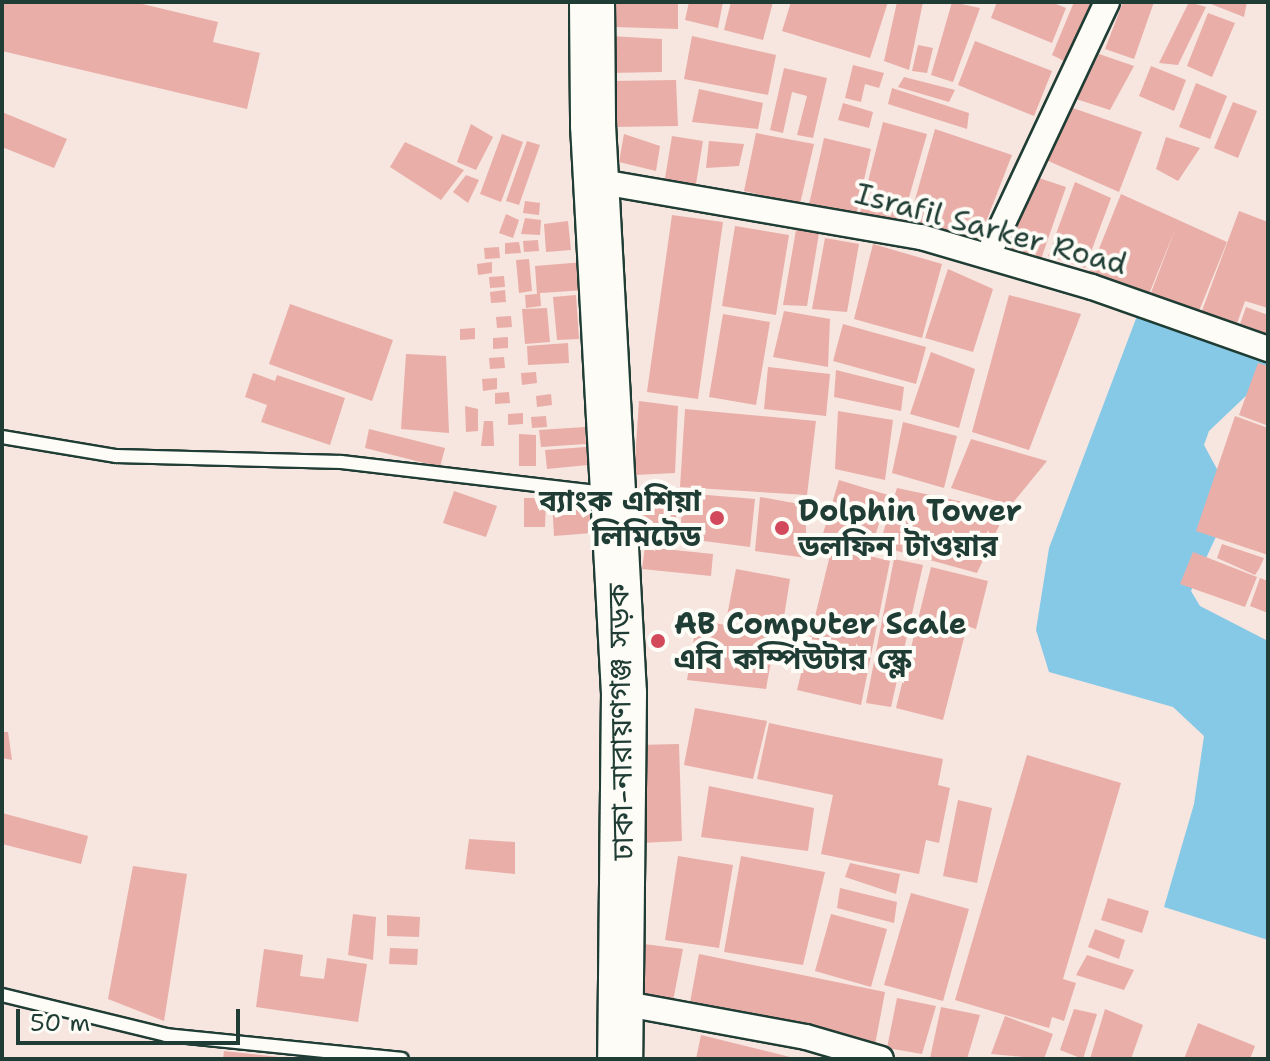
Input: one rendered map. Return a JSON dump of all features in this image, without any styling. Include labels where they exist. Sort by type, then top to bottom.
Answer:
[{"type":"highway","name":"ঢাকা-নারায়ণগঞ্জ সড়ক","points":[[592,2],[596,181],[616,494],[624,693],[620,1059]]},
{"type":"street","points":[[988,255],[1107,2]]},
{"type":"street","name":"Israfil Sarker Road","points":[[596,181],[848,222],[988,255],[1268,349]]},
{"type":"street","points":[[621,1003],[806,1037],[881,1059]]},
{"type":"lane","points":[[2,437],[116,456],[341,462],[616,494]]},
{"type":"lane","points":[[2,995],[166,1035],[402,1059]]},
{"type":"water","points":[[1137,316],[1160,317],[1268,356],[1268,375],[1209,431],[1204,445],[1217,469],[1232,482],[1225,517],[1191,591],[1200,606],[1268,641],[1268,940],[1164,907],[1194,804],[1204,736],[1173,707],[1049,672],[1036,630],[1049,548]]},
{"type":"building","points":[[2,2],[134,2],[218,22],[213,42],[260,53],[247,109],[2,51]]},
{"type":"building","points":[[615,2],[678,2],[678,29],[615,27]]},
{"type":"building","points":[[689,2],[723,2],[718,28],[685,20]]},
{"type":"building","points":[[731,2],[773,2],[763,40],[724,30]]},
{"type":"building","points":[[791,2],[888,2],[870,58],[782,31]]},
{"type":"building","points":[[897,2],[923,2],[909,70],[884,61]]},
{"type":"building","points":[[952,2],[980,8],[953,82],[931,75]]},
{"type":"building","points":[[997,2],[1051,2],[1066,8],[1052,43],[991,18]]},
{"type":"building","points":[[1074,2],[1094,2],[1074,66],[1052,55]]},
{"type":"building","points":[[1123,2],[1154,2],[1134,59],[1105,49]]},
{"type":"building","points":[[1189,2],[1206,7],[1178,65],[1159,63]]},
{"type":"building","points":[[1206,2],[1247,2],[1244,17]]},
{"type":"building","points":[[1208,13],[1235,23],[1212,77],[1187,66]]},
{"type":"building","points":[[610,36],[662,39],[662,72],[609,73]]},
{"type":"building","points":[[692,36],[776,55],[768,95],[684,79]]},
{"type":"building","points":[[975,41],[1052,71],[1034,116],[958,85]]},
{"type":"building","points":[[918,45],[933,48],[927,73],[912,71]]},
{"type":"building","points":[[1099,54],[1134,66],[1110,110],[1076,99]]},
{"type":"building","points":[[853,65],[884,73],[879,88],[865,84],[861,102],[845,98]]},
{"type":"building","points":[[1151,66],[1186,80],[1174,111],[1139,96]]},
{"type":"building","points":[[784,68],[827,78],[813,138],[797,135],[807,96],[792,92],[783,133],[770,130]]},
{"type":"building","points":[[904,77],[955,90],[949,102],[898,87]]},
{"type":"building","points":[[676,80],[678,126],[612,127],[612,81]]},
{"type":"building","points":[[1196,83],[1227,96],[1210,139],[1179,127]]},
{"type":"building","points":[[892,88],[969,113],[967,129],[888,104]]},
{"type":"building","points":[[699,89],[763,103],[758,129],[692,122]]},
{"type":"building","points":[[1233,102],[1257,111],[1238,158],[1214,148]]},
{"type":"building","points":[[843,103],[873,112],[869,128],[838,120]]},
{"type":"building","points":[[1067,106],[1142,132],[1119,192],[1046,160]]},
{"type":"building","points":[[2,112],[67,139],[54,168],[2,147]]},
{"type":"building","points":[[883,122],[927,134],[900,229],[859,217]]},
{"type":"building","points":[[471,124],[493,137],[476,170],[457,162]]},
{"type":"building","points":[[935,129],[1012,155],[975,250],[907,228]]},
{"type":"building","points":[[756,133],[814,144],[800,204],[744,191]]},
{"type":"building","points":[[502,134],[523,142],[501,202],[480,194]]},
{"type":"building","points":[[624,134],[660,146],[656,171],[619,162]]},
{"type":"building","points":[[672,136],[703,141],[695,190],[664,184]]},
{"type":"building","points":[[1166,137],[1200,148],[1178,181],[1156,169]]},
{"type":"building","points":[[824,138],[871,149],[855,220],[808,209]]},
{"type":"building","points":[[527,141],[540,145],[519,205],[506,201]]},
{"type":"building","points":[[709,141],[744,144],[739,166],[706,168]]},
{"type":"building","points":[[405,142],[464,170],[441,200],[390,167]]},
{"type":"building","points":[[1027,174],[1066,187],[1039,265],[998,252]]},
{"type":"building","points":[[466,175],[479,180],[468,203],[453,192]]},
{"type":"building","points":[[1075,182],[1111,198],[1085,268],[1048,256]]},
{"type":"building","points":[[1121,194],[1227,242],[1197,316],[1149,298],[1176,227],[1147,299],[1088,276]]},
{"type":"building","points":[[525,201],[540,203],[539,215],[523,213]]},
{"type":"building","points":[[1239,211],[1268,222],[1268,308],[1245,301],[1235,329],[1200,316]]},
{"type":"building","points":[[506,214],[519,220],[513,238],[499,233]]},
{"type":"building","points":[[672,215],[723,222],[698,399],[647,392]]},
{"type":"building","points":[[525,218],[541,220],[540,235],[521,234]]},
{"type":"building","points":[[568,221],[571,250],[546,252],[544,224]]},
{"type":"building","points":[[735,226],[789,235],[776,315],[722,306]]},
{"type":"building","points":[[796,230],[819,233],[807,306],[783,305]]},
{"type":"building","points":[[825,238],[859,244],[847,312],[812,309]]},
{"type":"building","points":[[538,240],[539,251],[524,252],[523,241]]},
{"type":"building","points":[[519,242],[521,253],[505,254],[505,243]]},
{"type":"building","points":[[873,244],[942,264],[922,338],[854,319]]},
{"type":"building","points":[[499,247],[500,258],[485,259],[484,248]]},
{"type":"building","points":[[529,259],[532,291],[519,293],[516,260]]},
{"type":"building","points":[[492,262],[492,273],[478,275],[477,264]]},
{"type":"building","points":[[584,262],[586,290],[540,293],[541,306],[526,308],[525,295],[537,294],[535,266]]},
{"type":"building","points":[[948,269],[993,289],[973,352],[925,338]]},
{"type":"building","points":[[504,276],[505,287],[490,288],[489,277]]},
{"type":"building","points":[[505,290],[506,302],[491,303],[490,292]]},
{"type":"building","points":[[576,295],[579,339],[557,340],[553,297]]},
{"type":"building","points":[[1009,295],[1081,314],[1029,450],[972,432]]},
{"type":"building","points":[[290,304],[393,340],[372,401],[269,364]]},
{"type":"building","points":[[1246,307],[1268,315],[1268,337],[1239,327]]},
{"type":"building","points":[[547,308],[550,342],[525,344],[522,309]]},
{"type":"building","points":[[784,311],[830,319],[828,367],[773,357]]},
{"type":"building","points":[[723,314],[770,322],[756,405],[709,397]]},
{"type":"building","points":[[511,316],[512,327],[497,328],[496,317]]},
{"type":"building","points":[[843,324],[926,347],[916,384],[833,361]]},
{"type":"building","points":[[475,328],[475,339],[460,340],[460,329]]},
{"type":"building","points":[[508,337],[508,348],[493,349],[493,338]]},
{"type":"building","points":[[568,343],[569,363],[528,365],[527,346]]},
{"type":"building","points":[[931,352],[975,369],[959,428],[910,414]]},
{"type":"building","points":[[406,354],[446,356],[449,433],[401,429]]},
{"type":"building","points":[[504,357],[505,368],[490,369],[489,358]]},
{"type":"building","points":[[1258,363],[1268,366],[1266,425],[1239,415]]},
{"type":"building","points":[[768,367],[830,374],[826,416],[764,409]]},
{"type":"building","points":[[836,370],[904,387],[901,411],[834,397]]},
{"type":"building","points":[[536,372],[537,383],[522,385],[521,373]]},
{"type":"building","points":[[253,373],[275,381],[277,375],[345,398],[330,445],[261,422],[267,405],[245,397]]},
{"type":"building","points":[[497,378],[497,389],[483,391],[482,379]]},
{"type":"building","points":[[509,392],[510,403],[495,404],[495,393]]},
{"type":"building","points":[[551,394],[552,405],[537,407],[536,396]]},
{"type":"building","points":[[639,401],[678,406],[675,473],[634,475]]},
{"type":"building","points":[[465,406],[478,409],[478,431],[466,432]]},
{"type":"building","points":[[685,409],[816,421],[807,495],[680,487]]},
{"type":"building","points":[[838,411],[893,420],[885,480],[835,469]]},
{"type":"building","points":[[523,413],[523,424],[508,425],[508,414]]},
{"type":"building","points":[[546,416],[547,427],[532,428],[531,417]]},
{"type":"building","points":[[1235,416],[1268,428],[1268,555],[1196,531]]},
{"type":"building","points":[[484,421],[493,421],[494,446],[481,446]]},
{"type":"building","points":[[903,422],[957,436],[944,488],[892,473]]},
{"type":"building","points":[[585,427],[586,444],[541,447],[539,430]]},
{"type":"building","points":[[369,429],[445,448],[440,467],[365,448]]},
{"type":"building","points":[[519,434],[536,435],[536,466],[519,466]]},
{"type":"building","points":[[971,439],[1047,461],[1011,505],[951,488]]},
{"type":"building","points":[[586,447],[588,465],[547,469],[545,450]]},
{"type":"building","points":[[839,480],[888,495],[870,552],[822,537]]},
{"type":"building","points":[[897,488],[1006,511],[977,573],[879,546]]},
{"type":"building","points":[[633,490],[679,493],[674,534],[635,537]]},
{"type":"building","points":[[454,491],[497,506],[486,537],[443,523]]},
{"type":"building","name":"ব্যাংক এশিয়া লিমিটেড","points":[[683,493],[755,499],[750,547],[680,538]]},
{"type":"building","points":[[590,497],[592,533],[554,536],[552,500]]},
{"type":"building","name":"Dolphin Tower ডলফিন টাওয়ার","points":[[760,497],[805,505],[807,558],[755,551]]},
{"type":"building","points":[[524,498],[546,498],[545,527],[524,527]]},
{"type":"building","points":[[1222,544],[1264,558],[1255,575],[1217,558]]},
{"type":"building","points":[[645,547],[713,554],[711,576],[642,569]]},
{"type":"building","points":[[832,547],[890,561],[861,705],[797,690]]},
{"type":"building","points":[[1193,552],[1257,577],[1245,607],[1180,584]]},
{"type":"building","points":[[894,559],[923,565],[891,707],[866,703]]},
{"type":"building","points":[[931,567],[988,581],[976,629],[967,626],[943,720],[896,708]]},
{"type":"building","points":[[736,569],[790,579],[783,623],[727,616]]},
{"type":"building","points":[[1260,578],[1268,581],[1268,613],[1250,606]]},
{"type":"building","points":[[697,620],[776,634],[766,689],[687,680]]},
{"type":"building","points":[[695,708],[767,721],[753,779],[684,765]]},
{"type":"building","points":[[769,723],[943,759],[938,785],[950,788],[939,843],[926,840],[919,874],[821,854],[833,795],[757,779]]},
{"type":"building","points":[[2,732],[8,732],[12,760],[2,758]]},
{"type":"building","points":[[679,744],[682,841],[640,843],[637,745]]},
{"type":"building","points":[[1027,755],[1121,783],[1063,979],[1076,983],[1064,1021],[1052,1017],[1049,1028],[955,1000]]},
{"type":"building","points":[[709,786],[814,808],[808,851],[701,837]]},
{"type":"building","points":[[958,800],[992,808],[977,883],[943,876]]},
{"type":"building","points":[[2,813],[88,836],[81,864],[2,844]]},
{"type":"building","points":[[469,839],[515,842],[515,874],[465,869]]},
{"type":"building","points":[[678,856],[733,865],[719,948],[665,940]]},
{"type":"building","points":[[741,856],[825,872],[803,965],[724,952]]},
{"type":"building","points":[[850,863],[900,874],[896,894],[845,877]]},
{"type":"building","points":[[133,866],[187,874],[164,1021],[108,999]]},
{"type":"building","points":[[840,888],[897,902],[894,923],[837,908]]},
{"type":"building","points":[[911,893],[969,909],[943,1001],[884,985]]},
{"type":"building","points":[[1108,898],[1149,911],[1142,933],[1101,920]]},
{"type":"building","points":[[353,914],[376,917],[373,960],[348,955]]},
{"type":"building","points":[[831,914],[887,929],[871,987],[815,971]]},
{"type":"building","points":[[387,915],[420,917],[419,937],[387,936]]},
{"type":"building","points":[[1095,929],[1125,940],[1119,959],[1088,947]]},
{"type":"building","points":[[644,944],[683,949],[673,1001],[638,1003]]},
{"type":"building","points":[[390,948],[418,949],[417,965],[389,964]]},
{"type":"building","points":[[264,949],[303,955],[300,976],[324,979],[327,958],[367,964],[358,1022],[256,1007]]},
{"type":"building","points":[[699,954],[885,992],[875,1045],[689,1008]]},
{"type":"building","points":[[1087,955],[1134,970],[1124,990],[1076,975]]},
{"type":"building","points":[[897,998],[936,1006],[922,1054],[887,1048]]},
{"type":"building","points":[[941,1007],[980,1015],[967,1059],[930,1058]]},
{"type":"building","points":[[1074,1009],[1097,1014],[1083,1059],[1060,1050]]},
{"type":"building","points":[[1105,1009],[1143,1025],[1131,1059],[1090,1059]]},
{"type":"building","points":[[1005,1016],[1053,1034],[1044,1059],[991,1054]]},
{"type":"building","points":[[1198,1023],[1255,1046],[1250,1059],[1184,1059]]},
{"type":"building","points":[[701,1035],[794,1058],[794,1059],[696,1059]]},
{"type":"building","points":[[224,1051],[278,1057],[278,1059],[223,1059]]},
{"type":"place","name":"ব্যাংক এশিয়া লিমিটেড","points":[[717,518]]},
{"type":"place","name":"Dolphin Tower ডলফিন টাওয়ার","points":[[782,528]]},
{"type":"place","name":"AB Computer Scale এবি কম্পিউটার স্কেল","points":[[658,641]]}]
